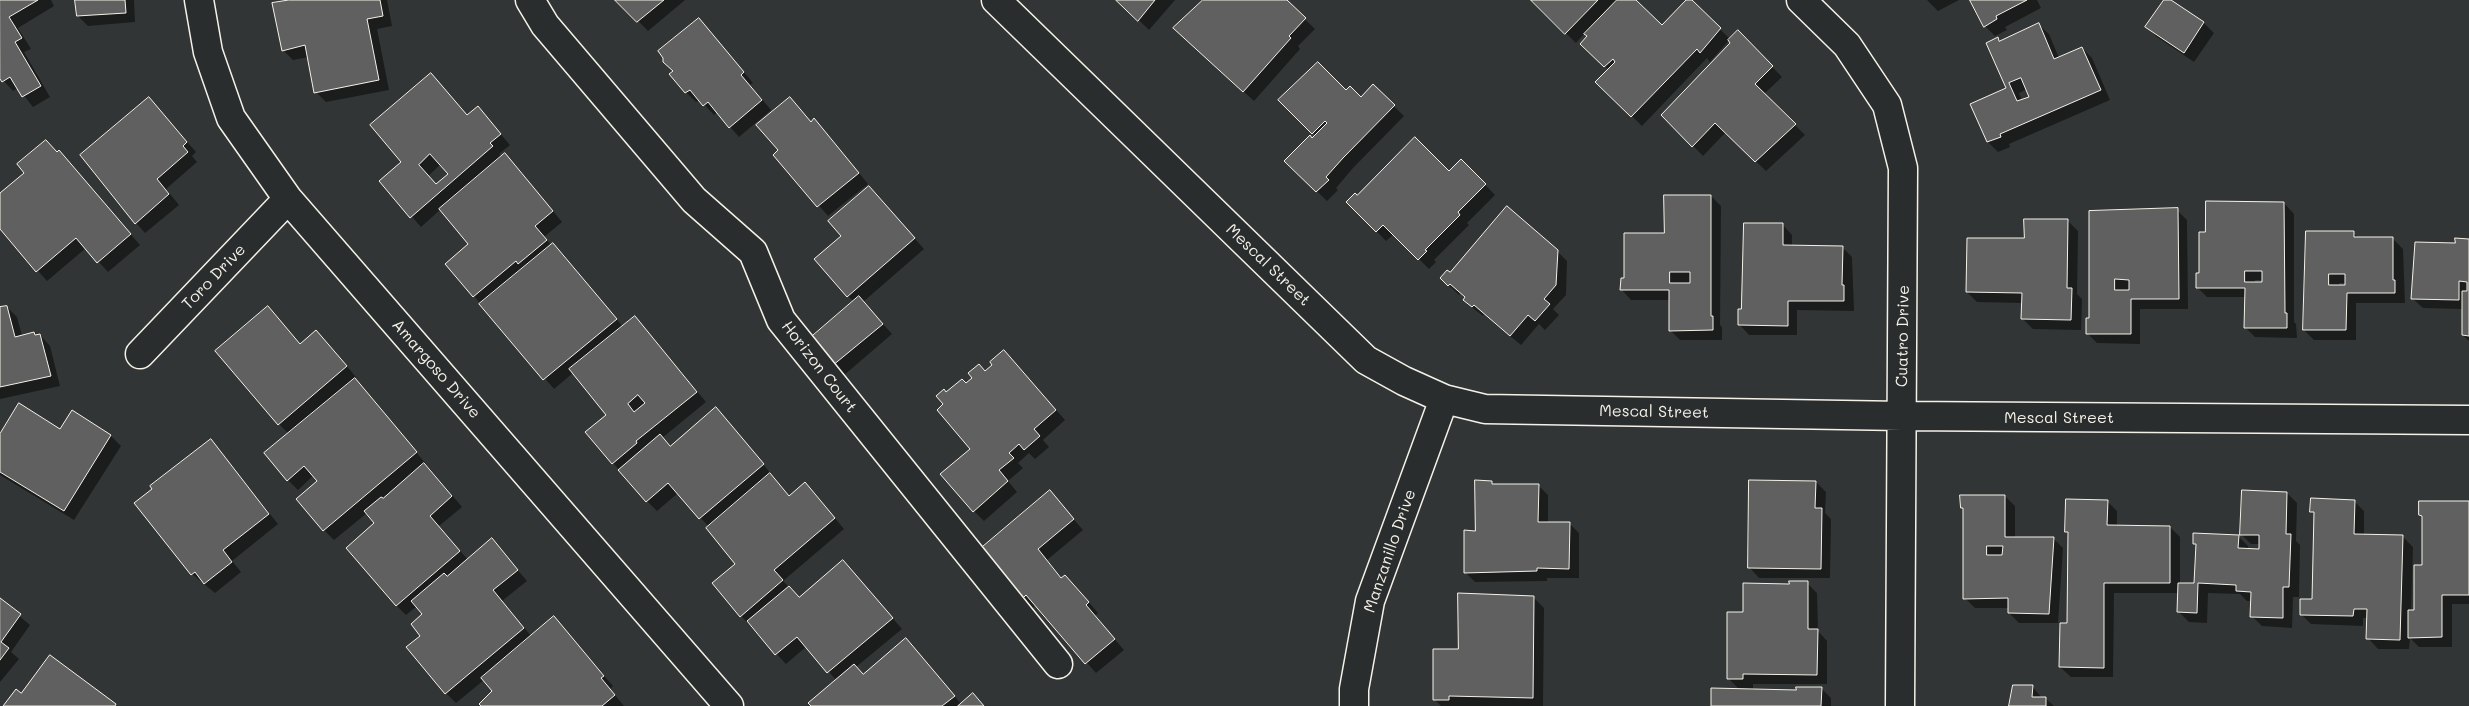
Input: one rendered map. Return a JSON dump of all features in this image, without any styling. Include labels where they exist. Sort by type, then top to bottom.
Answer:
[{"type":"street","name":"Amargoso Drive","points":[[199,0],[208,52],[231,118],[288,199],[729,706]]},
{"type":"street","name":"Horizon Court","points":[[530,0],[545,25],[694,200],[753,252],[781,320],[1058,664]]},
{"type":"street","name":"Mescal Street","points":[[996,0],[1366,360],[1404,381],[1444,399],[1485,409],[1902,416],[2469,420]]},
{"type":"street","name":"Cuatro Drive","points":[[1801,0],[1847,45],[1887,105],[1903,168],[1900,706]]},
{"type":"street","name":"Toro Drive","points":[[140,354],[288,199]]},
{"type":"street","name":"Manzanillo Drive","points":[[1354,706],[1354,689],[1370,601],[1444,399]]},
{"type":"building","points":[[0,0],[38,0],[9,17],[22,38],[15,42],[41,86],[22,97],[10,77],[2,82],[0,79]]},
{"type":"building","points":[[75,0],[125,0],[126,13],[77,16]]},
{"type":"building","points":[[289,0],[380,0],[383,16],[367,19],[379,80],[314,93],[305,45],[282,51],[272,3]]},
{"type":"building","points":[[615,0],[664,0],[637,22]]},
{"type":"building","points":[[1116,0],[1155,0],[1138,21]]},
{"type":"building","points":[[1203,0],[1287,0],[1306,18],[1289,36],[1291,38],[1243,92],[1173,28]]},
{"type":"building","points":[[1531,0],[1598,0],[1565,34]]},
{"type":"building","points":[[1617,0],[1636,0],[1662,25],[1686,0],[1692,0],[1721,28],[1700,53],[1697,49],[1631,117],[1595,82],[1615,62],[1613,59],[1604,67],[1580,44],[1587,36],[1584,34]]},
{"type":"building","points":[[1970,0],[2027,0],[1996,16],[1997,19],[1984,27]]},
{"type":"building","points":[[2164,0],[2171,0],[2204,22],[2184,53],[2145,27]]},
{"type":"building","points":[[699,18],[744,72],[741,75],[762,100],[729,128],[708,102],[703,106],[690,90],[685,93],[669,74],[673,71],[663,62],[663,58],[658,51]]},
{"type":"building","points":[[2039,23],[2054,59],[2082,47],[2101,90],[2000,134],[2001,137],[1987,142],[1970,104],[2006,88],[1986,43],[1998,37],[1999,41]],"holes":[[[2021,78],[2029,97],[2017,101],[2009,83]]]},
{"type":"building","points":[[1738,30],[1773,66],[1755,84],[1796,124],[1755,162],[1715,123],[1692,147],[1661,115],[1730,43],[1728,40]]},
{"type":"building","points":[[1318,62],[1346,90],[1350,86],[1361,97],[1373,84],[1395,105],[1343,158],[1326,177],[1329,180],[1316,192],[1284,161],[1310,135],[1312,138],[1327,123],[1325,121],[1312,134],[1278,100]]},
{"type":"building","points":[[431,73],[467,115],[478,106],[501,134],[490,143],[493,146],[410,218],[379,181],[401,162],[370,125]],"holes":[[[430,154],[448,174],[436,184],[419,165]]]},
{"type":"building","points":[[149,97],[187,142],[183,146],[188,152],[157,179],[169,194],[135,224],[80,155]]},
{"type":"building","points":[[790,97],[811,122],[814,118],[859,173],[817,207],[773,155],[778,150],[756,125]]},
{"type":"building","points":[[1415,137],[1449,171],[1461,159],[1486,184],[1458,212],[1460,215],[1425,250],[1427,251],[1418,260],[1383,225],[1376,232],[1346,202],[1355,193],[1357,195]]},
{"type":"building","points":[[46,140],[57,152],[59,150],[131,234],[97,263],[76,238],[36,272],[0,229],[0,193],[24,173],[17,164]]},
{"type":"building","points":[[505,153],[553,211],[535,226],[547,240],[518,264],[516,261],[473,297],[445,264],[468,244],[439,209]]},
{"type":"building","points":[[869,186],[915,238],[847,297],[814,259],[841,236],[828,221]]},
{"type":"building","points":[[1664,195],[1711,195],[1711,316],[1713,316],[1713,330],[1669,331],[1669,290],[1620,290],[1621,278],[1624,278],[1624,233],[1664,233]],"holes":[[[1670,272],[1690,272],[1690,283],[1670,283]]]},
{"type":"building","points":[[2206,201],[2284,202],[2285,313],[2287,313],[2287,328],[2244,328],[2245,288],[2196,288],[2196,273],[2199,273],[2199,232],[2205,232]],"holes":[[[2245,271],[2262,271],[2262,282],[2245,282]]]},
{"type":"building","points":[[1507,206],[1558,250],[1556,285],[1544,299],[1550,304],[1535,321],[1528,315],[1510,336],[1474,305],[1472,307],[1463,300],[1465,297],[1450,284],[1448,286],[1440,278],[1447,270],[1450,272]]},
{"type":"building","points":[[2178,208],[2179,299],[2131,299],[2131,334],[2086,334],[2086,318],[2089,318],[2089,211]],"holes":[[[2115,279],[2129,280],[2129,290],[2115,290]]]},
{"type":"building","points":[[2024,219],[2068,219],[2067,288],[2072,288],[2071,320],[2021,319],[2022,293],[1966,292],[1967,238],[2024,238]]},
{"type":"building","points":[[1744,223],[1783,223],[1783,245],[1843,246],[1842,285],[1844,285],[1844,301],[1788,301],[1788,326],[1738,325],[1738,309],[1741,309]]},
{"type":"building","points":[[2306,231],[2354,231],[2354,237],[2393,237],[2393,280],[2395,280],[2395,293],[2347,293],[2346,330],[2303,330]],"holes":[[[2329,274],[2345,274],[2345,285],[2329,285]]]},
{"type":"building","points":[[2455,238],[2469,239],[2469,336],[2462,335],[2462,291],[2467,291],[2467,282],[2459,281],[2459,300],[2411,299],[2415,242],[2455,243]]},
{"type":"building","points":[[553,243],[617,319],[543,380],[479,304]]},
{"type":"building","points":[[859,296],[883,324],[832,366],[809,339]]},
{"type":"building","points":[[7,306],[15,337],[34,332],[35,335],[40,334],[51,376],[0,387],[0,307]]},
{"type":"building","points":[[268,306],[300,344],[316,330],[347,366],[278,425],[215,351]]},
{"type":"building","points":[[635,316],[697,392],[636,441],[637,443],[612,464],[585,432],[606,415],[569,369]],"holes":[[[638,395],[645,403],[634,412],[628,404]]]},
{"type":"building","points":[[1004,350],[1056,410],[1034,429],[1040,436],[1024,450],[1019,444],[1009,453],[1014,458],[999,470],[1008,481],[973,512],[940,474],[970,449],[937,410],[943,404],[936,396],[944,389],[946,392],[962,379],[966,383],[972,378],[968,373],[979,364],[985,371],[992,365],[990,362]]},
{"type":"building","points":[[355,378],[417,452],[323,531],[296,499],[317,481],[304,466],[287,481],[264,453]]},
{"type":"building","points":[[19,403],[60,429],[72,410],[111,435],[64,511],[0,472],[0,434]]},
{"type":"building","points":[[716,407],[764,464],[699,519],[668,483],[646,502],[618,470],[660,434],[670,446]]},
{"type":"building","points":[[211,439],[269,514],[223,550],[232,562],[204,584],[195,572],[191,575],[134,503],[152,489],[150,486]]},
{"type":"building","points":[[424,463],[452,496],[430,516],[460,551],[396,606],[346,548],[374,523],[364,511],[381,497],[383,498]]},
{"type":"building","points":[[770,473],[789,496],[805,482],[835,518],[774,570],[783,580],[740,617],[712,583],[735,564],[706,528]]},
{"type":"building","points":[[1475,480],[1492,481],[1492,484],[1539,484],[1538,522],[1570,522],[1569,569],[1537,568],[1537,571],[1464,573],[1464,530],[1475,531]]},
{"type":"building","points":[[1749,480],[1816,481],[1815,508],[1822,508],[1821,569],[1748,568]]},
{"type":"building","points":[[1050,490],[1074,519],[1038,549],[1061,578],[1065,575],[1089,602],[1086,605],[1115,639],[1085,664],[1026,595],[1021,600],[979,550]]},
{"type":"building","points":[[2242,490],[2287,492],[2286,534],[2291,534],[2289,587],[2283,587],[2283,618],[2250,617],[2251,592],[2236,591],[2236,585],[2198,583],[2197,613],[2177,612],[2178,583],[2194,583],[2196,544],[2193,544],[2193,533],[2239,535],[2238,548],[2259,549],[2259,535],[2240,535]]},
{"type":"building","points":[[1960,495],[2005,495],[2005,537],[2054,537],[2049,614],[2008,613],[2008,598],[1963,599],[1963,508],[1961,508]],"holes":[[[1987,546],[2003,546],[2002,555],[1987,555]]]},
{"type":"building","points":[[2311,498],[2355,500],[2354,534],[2403,535],[2400,640],[2366,639],[2367,609],[2354,609],[2353,616],[2300,615],[2300,599],[2312,599],[2314,512],[2310,512]]},
{"type":"building","points":[[2066,499],[2108,500],[2107,525],[2170,526],[2170,583],[2104,583],[2104,668],[2059,667],[2060,623],[2067,623],[2068,532],[2065,532]]},
{"type":"building","points":[[2419,501],[2469,501],[2469,595],[2442,595],[2442,637],[2408,638],[2408,610],[2414,610],[2414,565],[2422,565],[2422,516],[2419,515]]},
{"type":"building","points":[[492,538],[518,570],[493,590],[524,628],[445,694],[406,647],[420,636],[411,624],[422,614],[411,601],[444,573],[447,576]]},
{"type":"building","points":[[843,560],[893,618],[827,673],[797,637],[775,655],[747,621],[789,586],[799,597]]},
{"type":"building","points":[[1789,581],[1808,581],[1808,629],[1818,629],[1817,675],[1743,674],[1743,679],[1727,679],[1727,612],[1743,612],[1743,583],[1789,584]]},
{"type":"building","points":[[1458,593],[1534,596],[1533,698],[1449,696],[1449,700],[1433,700],[1433,649],[1458,649]]},
{"type":"building","points":[[0,598],[21,614],[1,642],[9,648],[0,660]]},
{"type":"building","points":[[554,616],[604,676],[601,678],[615,695],[602,706],[481,706],[479,704],[492,691],[481,678]]},
{"type":"building","points":[[906,638],[955,696],[942,706],[811,706],[808,703],[854,664],[863,674]]},
{"type":"building","points":[[50,655],[116,704],[115,706],[3,706],[16,689],[21,693]]},
{"type":"building","points":[[2013,685],[2033,685],[2032,697],[2046,697],[2046,706],[2009,706]]},
{"type":"building","points":[[1796,687],[1822,687],[1821,706],[1711,706],[1711,688],[1796,690]]},
{"type":"building","points":[[973,693],[984,706],[958,706]]}]
